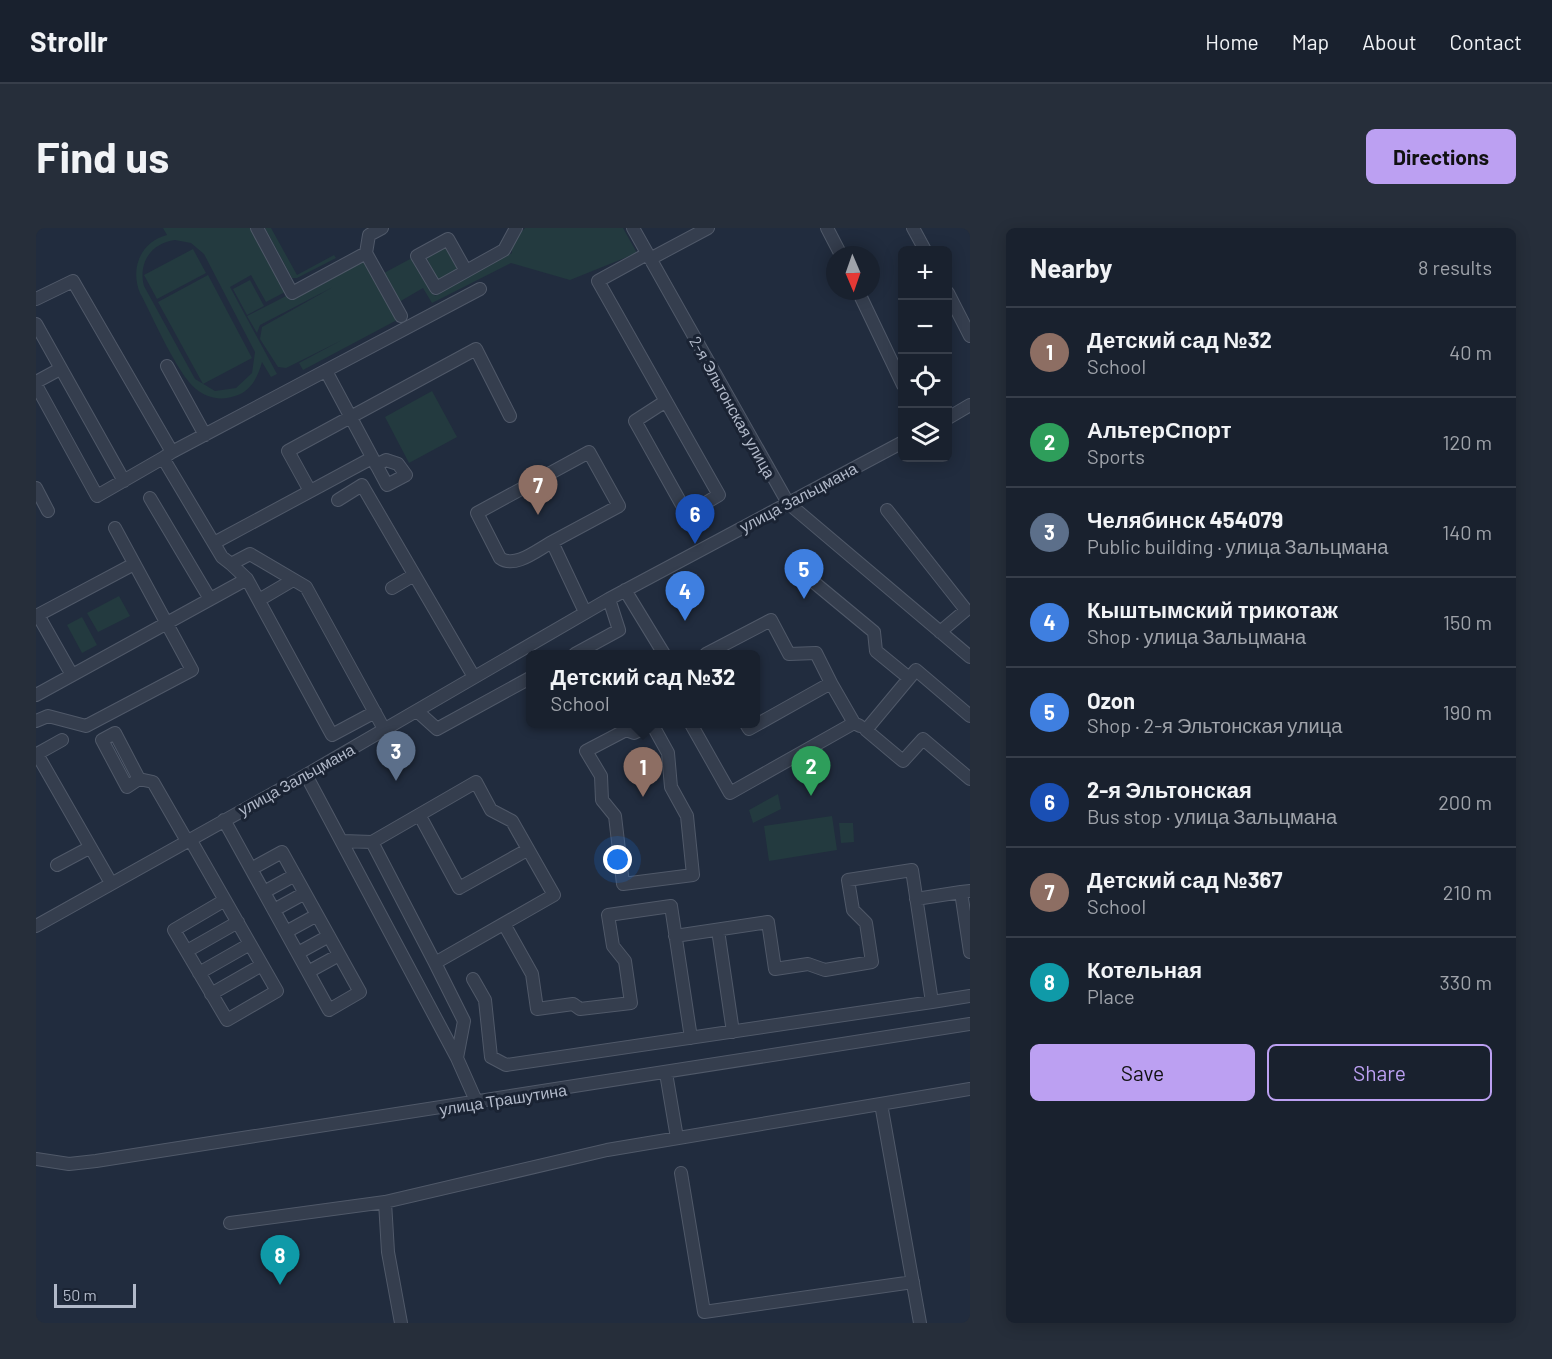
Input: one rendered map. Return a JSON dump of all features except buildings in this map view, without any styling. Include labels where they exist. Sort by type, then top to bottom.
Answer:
[{"type":"street","points":[[257,228],[292,292],[366,253]]},
{"type":"street","points":[[382,228],[369,235],[366,253],[401,316]]},
{"type":"street","points":[[466,271],[504,250],[516,228]]},
{"type":"street","name":"2-я Эльтонская улица","points":[[633,228],[788,503],[970,657]]},
{"type":"street","points":[[666,401],[635,421],[687,514],[719,495],[666,401],[598,281],[708,228]]},
{"type":"street","points":[[827,228],[836,246]]},
{"type":"street","points":[[913,228],[923,246]]},
{"type":"street","points":[[36,299],[73,281],[214,543],[222,557],[247,579],[332,735],[375,712]]},
{"type":"street","points":[[60,369],[36,384],[97,496],[205,435],[480,289]]},
{"type":"street","points":[[862,300],[898,375]]},
{"type":"street","points":[[952,300],[970,336]]},
{"type":"street","points":[[36,324],[124,481]]},
{"type":"street","points":[[310,491],[288,451],[476,349],[510,416]]},
{"type":"street","points":[[167,366],[205,435]]},
{"type":"street","points":[[214,543],[310,491],[374,461],[326,371]]},
{"type":"street","points":[[952,416],[970,405]]},
{"type":"street","name":"улица Зальцмана","points":[[36,926],[306,775],[585,612],[898,445]]},
{"type":"street","points":[[588,452],[619,506],[552,542],[515,562],[506,562],[500,558],[477,513],[588,452]]},
{"type":"street","points":[[338,500],[362,485],[474,677]]},
{"type":"street","points":[[36,488],[48,511]]},
{"type":"street","points":[[150,498],[210,599]]},
{"type":"street","points":[[887,510],[966,610],[940,632]]},
{"type":"street","points":[[36,721],[48,716],[86,726],[192,670],[115,528]]},
{"type":"street","points":[[552,542],[585,612]]},
{"type":"street","points":[[231,564],[250,554],[306,587],[384,729]]},
{"type":"street","points":[[72,675],[38,615],[134,564]]},
{"type":"street","points":[[392,588],[414,575]]},
{"type":"street","points":[[36,695],[247,579]]},
{"type":"street","points":[[810,579],[874,632],[876,651],[909,678]]},
{"type":"street","points":[[259,600],[294,580]]},
{"type":"street","points":[[625,590],[662,650]]},
{"type":"street","points":[[582,650],[619,630],[609,599]]},
{"type":"street","points":[[714,650],[771,620],[789,654],[816,653],[854,723],[866,730],[903,761],[923,739],[970,779]]},
{"type":"street","points":[[866,730],[916,670],[970,716]]},
{"type":"street","points":[[417,711],[437,729],[526,681]]},
{"type":"street","points":[[760,723],[831,683]]},
{"type":"street","points":[[694,728],[730,793],[854,723]]},
{"type":"street","points":[[643,728],[634,733],[626,730],[586,751],[601,776],[602,800],[615,816],[623,884],[693,875],[687,816],[671,787],[668,753],[655,728]]},
{"type":"street","points":[[62,740],[37,754],[111,884]]},
{"type":"street","points":[[306,775],[457,1058],[477,1103]]},
{"type":"street","points":[[139,779],[153,782],[225,900],[277,991],[226,1020],[174,930],[225,900]]},
{"type":"street","points":[[343,841],[372,842],[476,782],[491,810],[512,821],[554,895],[435,963]]},
{"type":"street","points":[[420,816],[459,888],[527,850]]},
{"type":"street","points":[[224,820],[251,869],[274,910],[286,932],[298,953],[329,1010],[360,993],[282,852],[251,869]]},
{"type":"street","points":[[372,842],[464,1021],[457,1058]]},
{"type":"street","points":[[57,865],[89,848]]},
{"type":"street","points":[[675,936],[768,922],[775,969],[808,964],[825,970],[872,962],[866,922],[853,910],[848,880],[912,870],[932,1002]]},
{"type":"street","points":[[264,892],[295,875]]},
{"type":"street","points":[[916,899],[966,892],[970,951]]},
{"type":"street","points":[[274,910],[305,893]]},
{"type":"street","points":[[504,924],[532,975],[537,1009],[573,1004],[579,1009],[631,1003],[625,962],[613,946],[609,915],[671,906],[691,1038]]},
{"type":"street","points":[[286,932],[317,915]]},
{"type":"street","points":[[187,951],[238,922]]},
{"type":"street","points":[[717,930],[733,1032]]},
{"type":"street","points":[[298,953],[329,936]]},
{"type":"street","points":[[199,973],[250,944]]},
{"type":"street","points":[[308,972],[339,955]]},
{"type":"street","points":[[211,994],[262,965]]},
{"type":"street","points":[[473,979],[485,1000],[491,1057],[506,1065],[970,996]]},
{"type":"street","name":"улица Трашутина","points":[[36,1159],[69,1164],[96,1161],[970,1024]]},
{"type":"street","points":[[666,1073],[676,1138]]},
{"type":"street","points":[[230,1223],[385,1202],[607,1150],[970,1089]]},
{"type":"street","points":[[881,1104],[920,1323]]},
{"type":"street","points":[[681,1173],[703,1318],[913,1282]]},
{"type":"street","points":[[385,1202],[387,1252],[401,1323]]},
{"type":"green space","points":[[163,228],[251,228],[285,292],[266,302],[251,275],[230,287],[277,374],[271,377],[262,362],[250,387],[230,398],[214,398],[205,395],[189,382],[166,344],[137,284],[137,266],[144,250],[167,235]],"holes":[[[175,240],[191,243],[204,254],[255,352],[252,373],[236,388],[215,391],[195,379],[144,286],[143,270],[153,250],[159,245]]]},
{"type":"green space","points":[[265,228],[271,228],[297,275],[334,255],[336,258],[297,278],[292,278]]},
{"type":"green space","points":[[525,228],[623,228],[637,253],[570,280],[511,263],[432,303],[423,288],[399,302],[384,273],[412,258],[435,296],[512,253],[511,243]]},
{"type":"green space","points":[[446,247],[460,269],[443,278],[436,278],[427,258]]},
{"type":"green space","points":[[193,249],[206,273],[157,299],[144,275]]},
{"type":"green space","points":[[359,261],[366,263],[397,320],[303,370],[299,363],[342,340],[286,368],[278,367],[260,339],[262,327],[333,287],[260,325],[257,333],[247,316],[288,295],[290,299]]},
{"type":"green space","points":[[208,275],[252,358],[203,384],[158,302]]},
{"type":"green space","points":[[250,280],[264,306],[247,315],[233,289]]},
{"type":"green space","points":[[432,391],[457,437],[409,463],[385,417]]},
{"type":"green space","points":[[119,596],[130,616],[98,632],[87,613]]},
{"type":"green space","points":[[82,617],[97,645],[82,653],[67,625]]},
{"type":"green space","points":[[778,794],[781,809],[753,823],[749,810]]},
{"type":"green space","points":[[832,816],[837,850],[769,861],[764,826]]},
{"type":"green space","points":[[839,823],[853,823],[854,842],[841,843]]},
{"type":"place","name":"Детский сад №367","points":[[538,515]]},
{"type":"place","name":"2-я Эльтонская","points":[[695,544]]},
{"type":"place","name":"Ozon","points":[[804,599]]},
{"type":"place","name":"Кыштымский трикотаж","points":[[685,621]]},
{"type":"place","name":"Челябинск 454079","points":[[396,781]]},
{"type":"place","name":"АльтерСпорт","points":[[811,796]]},
{"type":"place","name":"Детский сад №32","points":[[643,797]]},
{"type":"place","name":"Котельная","points":[[280,1285]]}]
